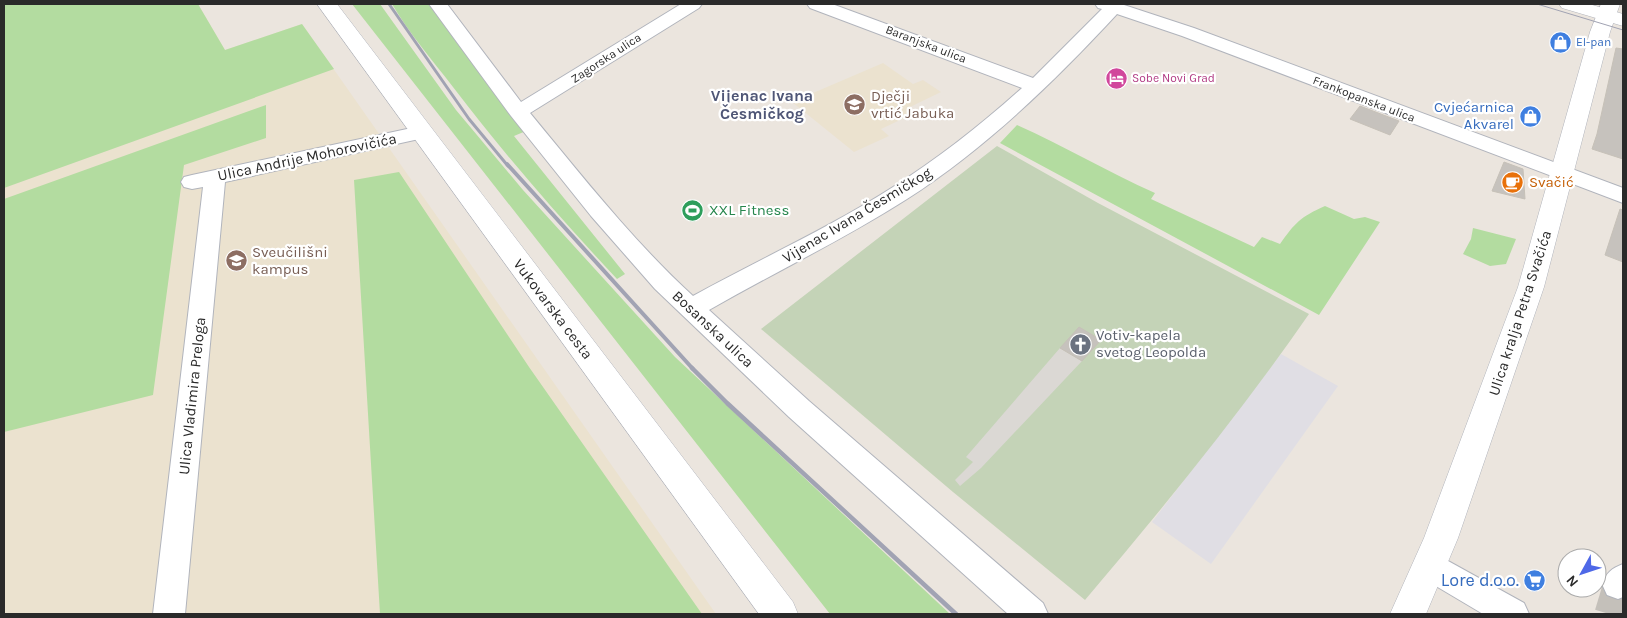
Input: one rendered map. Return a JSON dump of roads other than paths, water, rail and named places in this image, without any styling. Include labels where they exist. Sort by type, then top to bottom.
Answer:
[{"type":"main road","name":"Vukovarska cesta","points":[[327,4],[780,614]]},
{"type":"main road","points":[[1569,4],[1613,13]]},
{"type":"main road","name":"Ulica kralja Petra Svačića","points":[[1408,614],[1430,566],[1478,440],[1531,287],[1562,173],[1613,13]]},
{"type":"street","name":"Bosanska ulica","points":[[438,4],[518,112],[628,245],[690,308],[807,416],[1032,614]]},
{"type":"street","name":"Zagorska ulica","points":[[518,112],[693,4]]},
{"type":"street","name":"Baranjska ulica","points":[[816,4],[1036,86]]},
{"type":"street","name":"Vijenac Ivana Česmičkog","points":[[690,308],[816,242],[898,194],[934,170],[1036,86],[1109,6]]},
{"type":"street","name":"Frankopanska ulica","points":[[1109,6],[1188,32],[1623,196]]},
{"type":"street","name":"Ulica Andrije Mohorovičića","points":[[204,180],[421,132]]},
{"type":"street","name":"Ulica Vladimira Preloga","points":[[169,614],[204,180]]},
{"type":"street","points":[[1430,566],[1513,614]]},
{"type":"tunnel","points":[[1609,614],[1618,584]]},
{"type":"tram line","points":[[1537,4],[1623,30]]},
{"type":"railway","points":[[389,4],[469,119],[508,166]]},
{"type":"railway","points":[[507,164],[693,369]]},
{"type":"railway","points":[[693,369],[727,403],[956,614]]},
{"type":"place","name":"El-pan","points":[[1560,42]]},
{"type":"place","name":"Sobe Novi Grad","points":[[1116,78]]},
{"type":"place","name":"Dječji vrtić Jabuka","points":[[855,105]]},
{"type":"place","name":"Cvjećarnica Akvarel","points":[[1530,116]]},
{"type":"place","name":"Svačić","points":[[1513,182]]},
{"type":"place","name":"XXL Fitness","points":[[693,210]]},
{"type":"place","name":"Sveučilišni kampus","points":[[236,261]]},
{"type":"place","name":"Votiv-kapela svetog Leopolda","points":[[1080,344]]},
{"type":"place","name":"Lore d.o.o.","points":[[1535,580]]},
{"type":"district","name":"Vijenac Ivana Česmičkog","points":[[762,104]]}]
